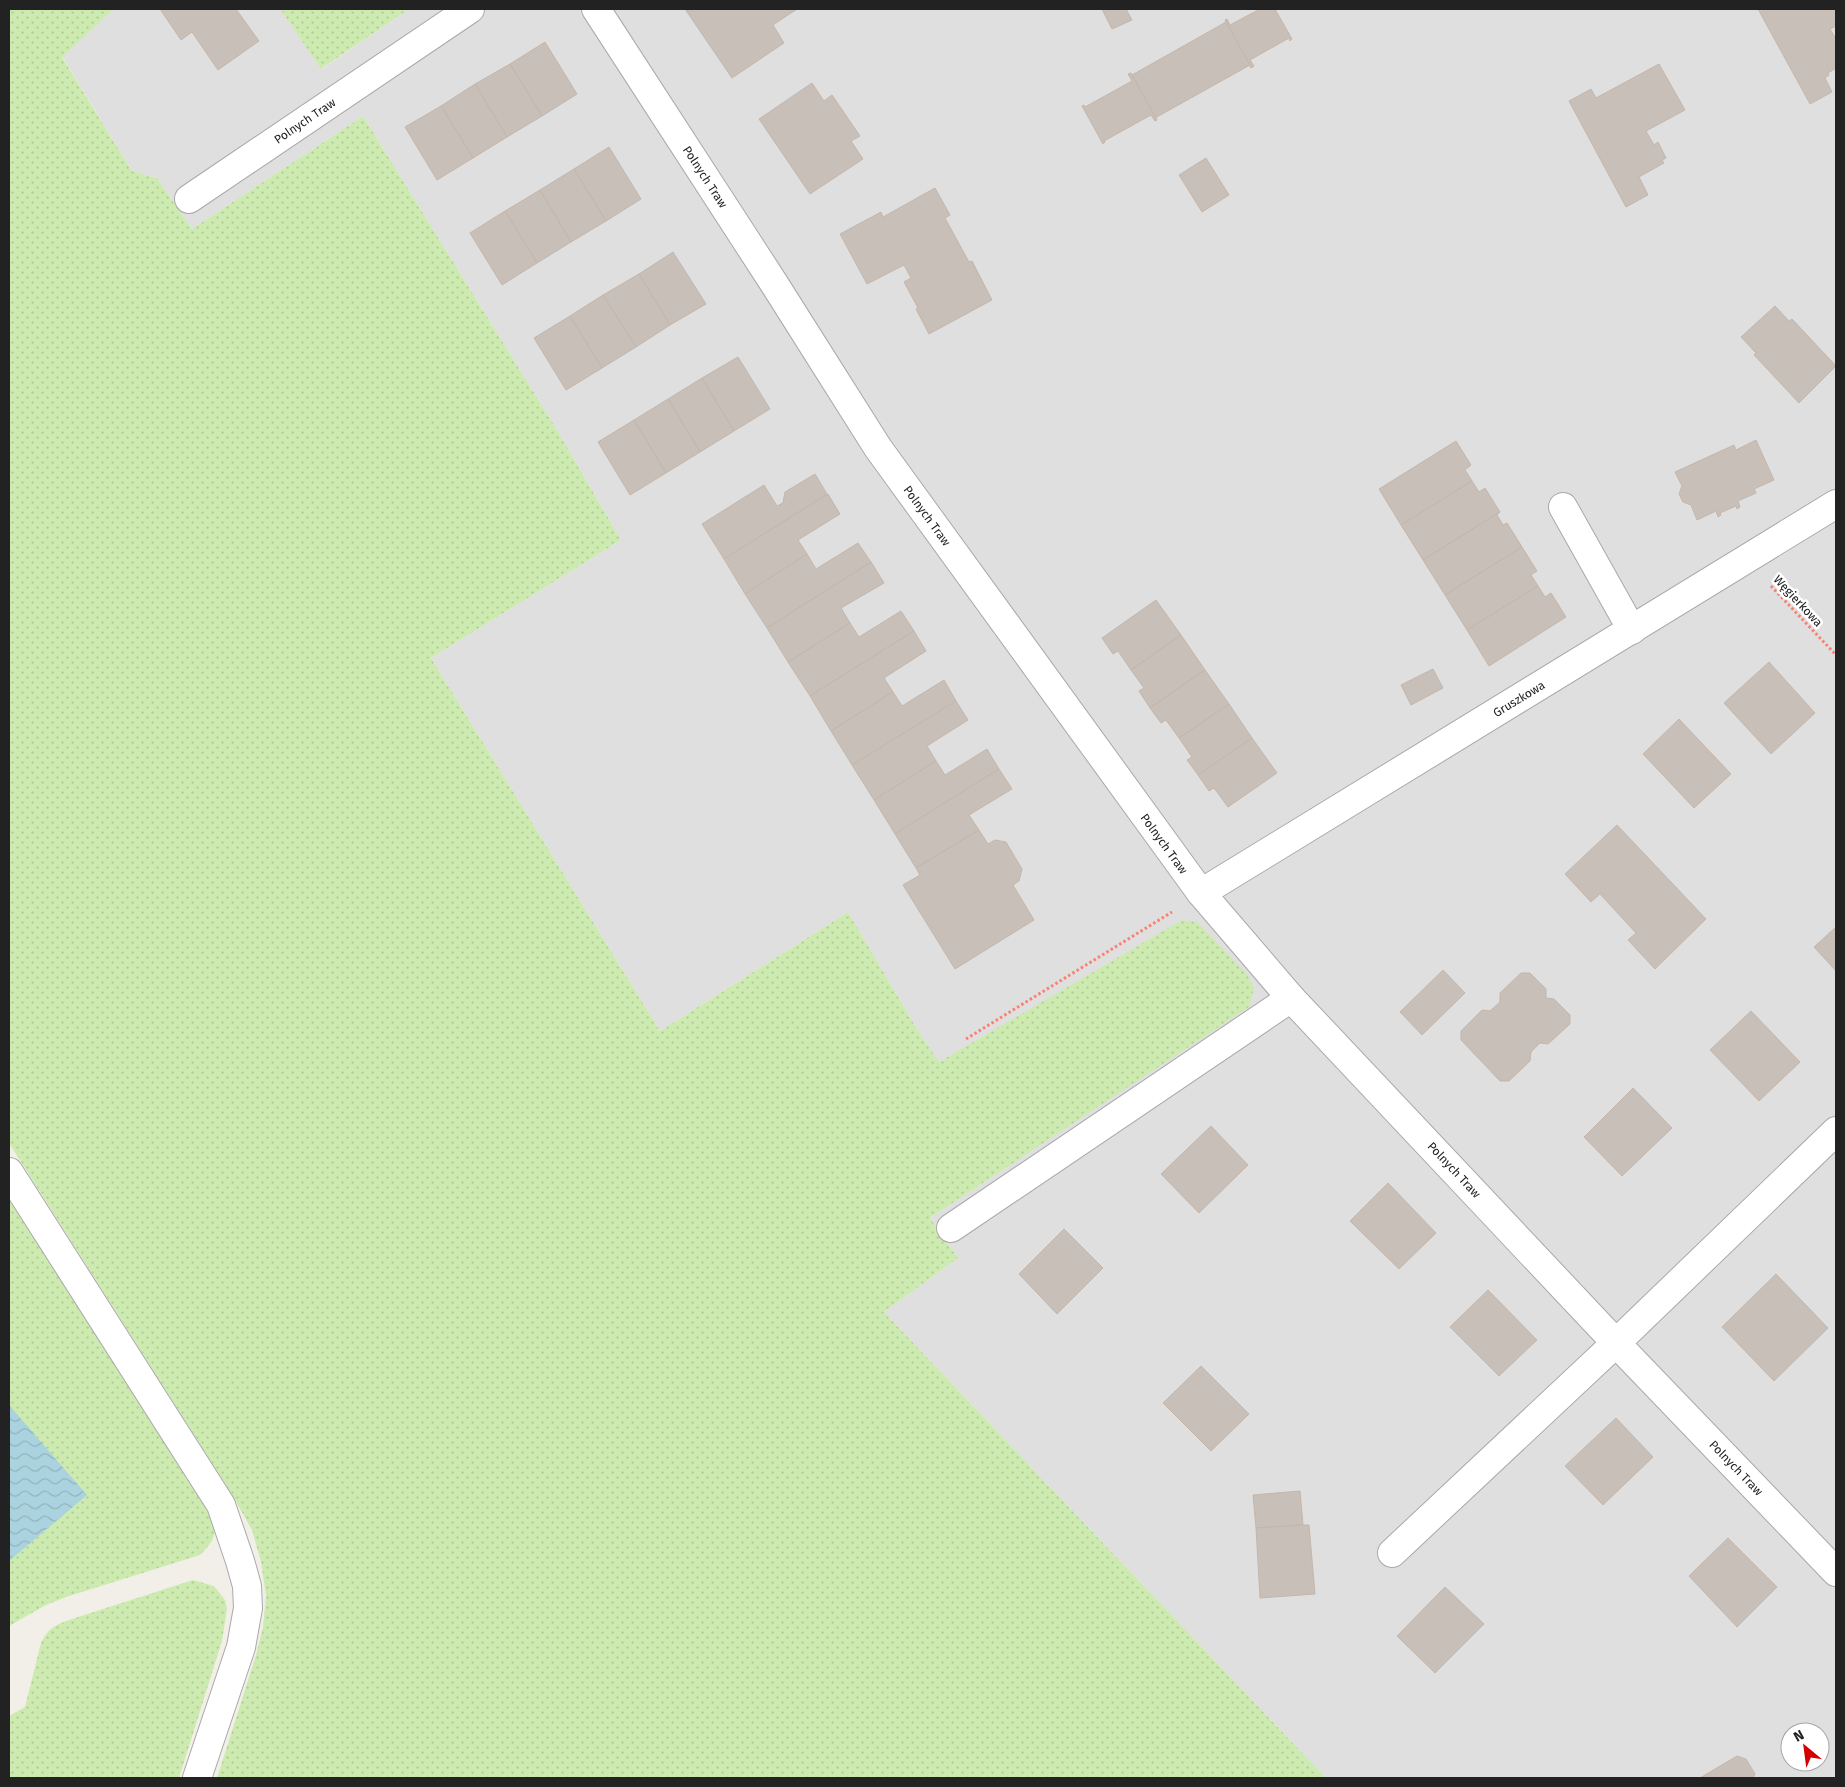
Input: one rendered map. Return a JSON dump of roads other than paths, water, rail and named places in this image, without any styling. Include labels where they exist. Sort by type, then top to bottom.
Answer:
[{"type":"street","name":"Polnych Traw","points":[[188,199],[470,9]]},
{"type":"street","name":"Polnych Traw","points":[[596,9],[878,448],[1201,893],[1291,998],[1616,1343],[1836,1572]]},
{"type":"street","name":"Gruszkowa","points":[[1201,893],[1836,504]]},
{"type":"street","points":[[1564,507],[1632,630]]},
{"type":"street","points":[[951,1228],[1291,998]]},
{"type":"street","points":[[1392,1552],[1616,1343],[1836,1131]]},
{"type":"street","points":[[9,1172],[221,1505],[240,1560],[247,1586],[248,1608],[242,1647],[197,1778]]},
{"type":"water","points":[[9,1405],[87,1495],[9,1561]]}]
